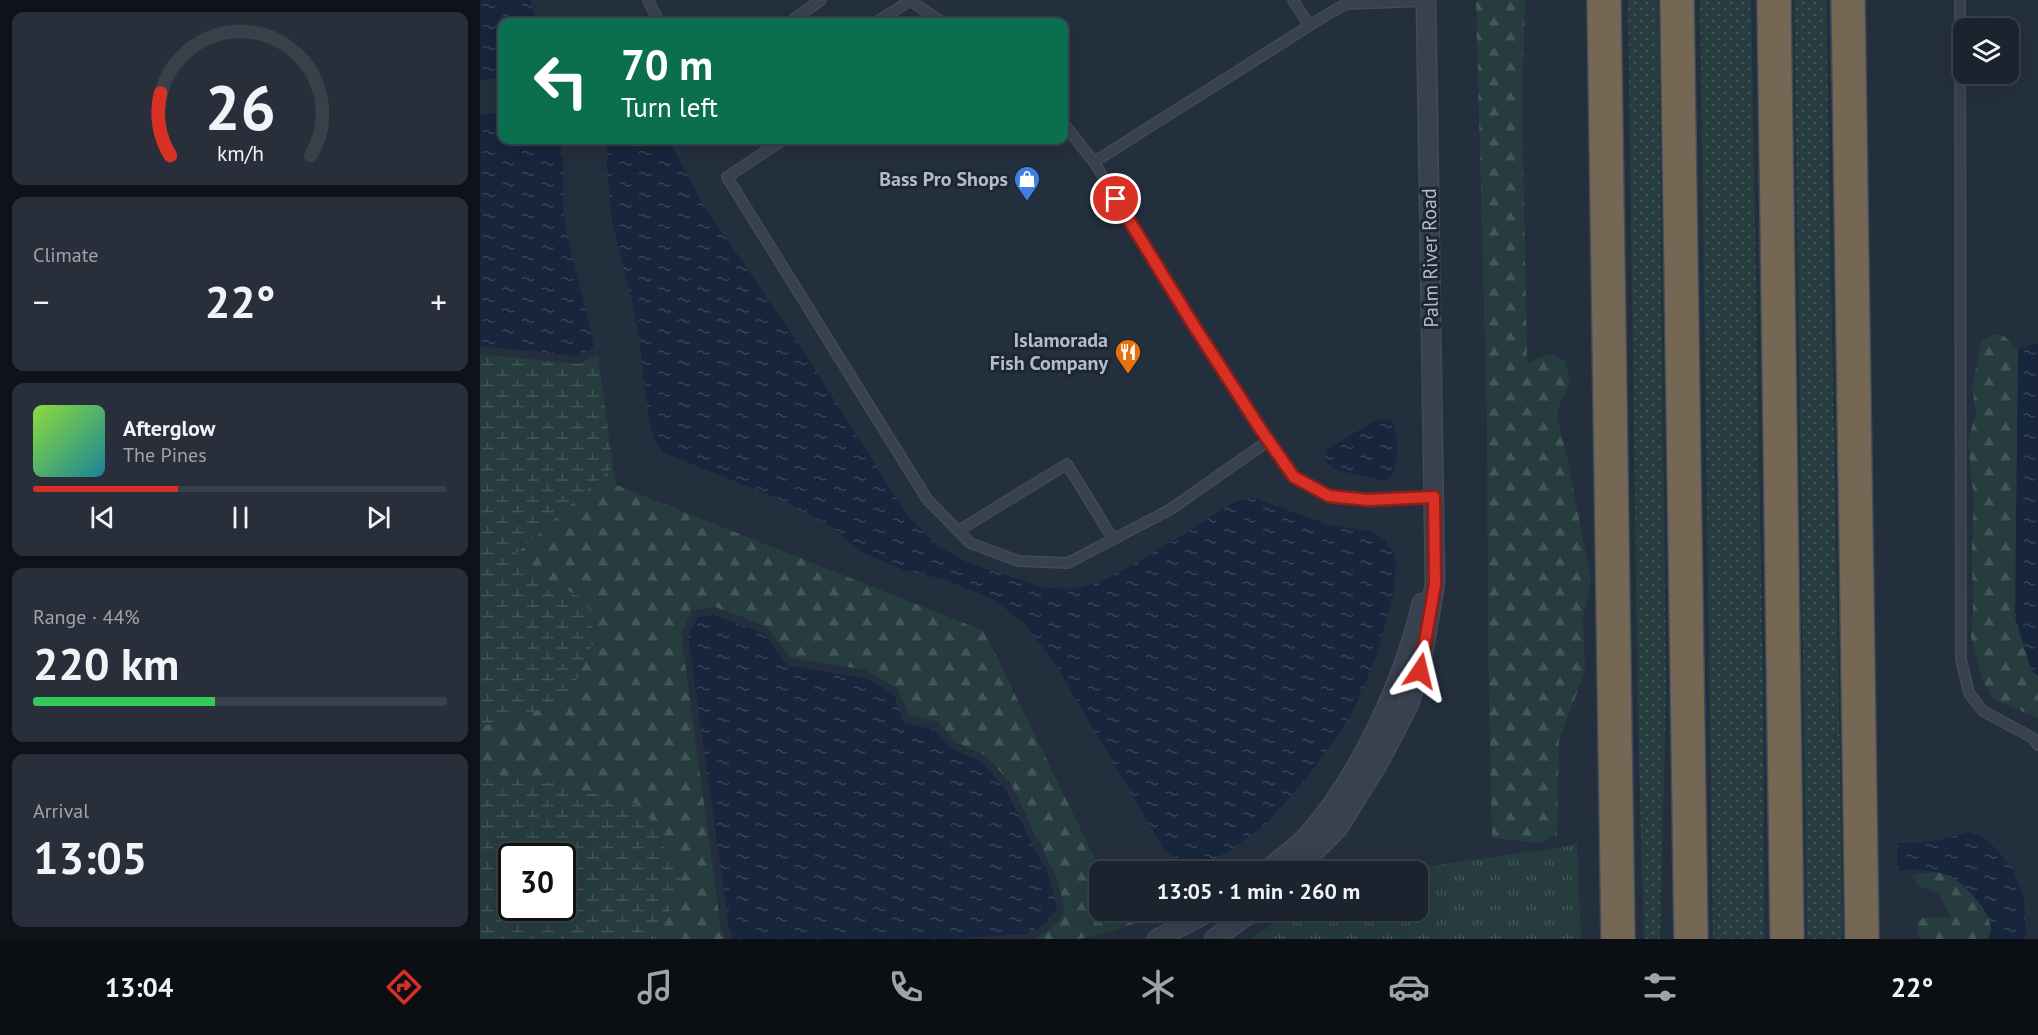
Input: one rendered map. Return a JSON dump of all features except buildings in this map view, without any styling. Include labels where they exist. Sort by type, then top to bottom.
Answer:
[{"type":"highway","points":[[1604,0],[1618,939]]},
{"type":"highway","points":[[1677,0],[1691,939]]},
{"type":"highway","points":[[1774,0],[1786,939]]},
{"type":"highway","points":[[1848,0],[1862,939]]},
{"type":"highway","points":[[1682,939],[1690,896]]},
{"type":"street","name":"Palm River Road","points":[[1306,861],[1338,828],[1380,760],[1408,706],[1420,671],[1435,584],[1426,1]]},
{"type":"street","name":"Palm River Road","points":[[1278,861],[1306,837],[1344,786],[1372,738],[1401,672],[1422,605],[1433,506]]},
{"type":"street","points":[[1157,939],[1191,921]]},
{"type":"street","points":[[1214,939],[1239,921]]},
{"type":"lane","points":[[648,0],[657,18]]},
{"type":"lane","points":[[796,18],[821,0]]},
{"type":"lane","points":[[882,18],[910,0],[936,18]]},
{"type":"lane","points":[[1293,0],[1309,25]]},
{"type":"lane","points":[[1960,0],[1961,659],[1969,693],[1983,711],[2033,738],[2038,745]]},
{"type":"lane","points":[[1094,162],[1309,25],[1346,4],[1426,1]]},
{"type":"lane","points":[[1068,129],[1094,162],[1171,290],[1294,477],[1329,496],[1433,506]]},
{"type":"lane","points":[[777,144],[727,177],[927,499],[970,543],[1018,561],[1068,562],[1171,509],[1269,441]]},
{"type":"lane","points":[[958,531],[1067,464],[1113,539]]},
{"type":"green space","points":[[1476,0],[1525,0],[1522,103],[1527,363],[1549,354],[1565,360],[1570,381],[1556,413],[1591,580],[1583,617],[1585,672],[1559,740],[1557,835],[1541,843],[1492,838],[1487,423]]},
{"type":"green space","points":[[1628,0],[1658,0],[1666,689],[1660,939],[1644,939],[1638,722]]},
{"type":"green space","points":[[1700,0],[1751,0],[1763,696],[1764,939],[1713,939]]},
{"type":"green space","points":[[1794,0],[1826,0],[1843,939],[1807,939]]},
{"type":"green space","points":[[1994,334],[2004,336],[2018,349],[2031,670],[2038,676],[2038,718],[1993,699],[1983,681],[1971,638],[1974,501],[1968,441],[1976,413],[1972,386],[1982,340]]},
{"type":"green space","points":[[480,354],[578,364],[598,355],[613,467],[509,560],[588,601],[594,641],[567,702],[480,727]]},
{"type":"green space","points":[[613,467],[616,485],[984,631],[1096,861],[1089,861],[1089,921],[1141,921],[1112,932],[1079,939],[1034,939],[1058,921],[1064,911],[1064,905],[1055,874],[1011,784],[987,756],[956,742],[938,722],[910,715],[897,688],[866,670],[790,657],[766,626],[715,607],[692,610],[681,634],[721,929],[726,939],[654,939],[684,886],[643,806],[553,783],[480,773],[480,727],[567,702],[588,601],[509,560]]},
{"type":"green space","points":[[480,773],[553,783],[643,806],[684,886],[654,939],[480,939]]},
{"type":"green space","points":[[1577,844],[1581,939],[1251,939],[1277,921],[1428,921],[1428,866],[1544,851]]},
{"type":"green space","points":[[1929,873],[1950,876],[1974,896],[1990,922],[1991,931],[1988,939],[1919,939],[1917,922],[1925,917],[1952,917],[1937,893],[1919,886],[1911,875]]},
{"type":"water","points":[[480,0],[530,0],[536,18],[498,18],[498,78],[480,80]]},
{"type":"water","points":[[498,113],[498,144],[561,144],[565,222],[594,348],[578,356],[480,346],[480,115]]},
{"type":"water","points":[[607,144],[671,144],[701,201],[802,349],[910,519],[938,546],[971,564],[1045,588],[1076,589],[1107,579],[1231,504],[1241,499],[1254,498],[1326,524],[1369,531],[1384,539],[1393,551],[1396,565],[1393,596],[1376,657],[1350,718],[1302,784],[1266,824],[1229,851],[1209,861],[1178,861],[1164,849],[1054,662],[1023,622],[994,600],[946,580],[903,570],[862,552],[832,527],[780,499],[664,453],[654,439],[649,420],[637,322],[612,221]]},
{"type":"water","points":[[2038,343],[2038,676],[2031,670],[2015,617],[2018,349]]},
{"type":"water","points":[[1392,421],[1397,441],[1394,471],[1392,477],[1386,481],[1335,470],[1324,459],[1327,450],[1372,422]]},
{"type":"water","points":[[713,615],[763,633],[788,666],[866,678],[894,695],[903,722],[934,730],[952,749],[982,762],[1006,790],[1049,877],[1057,907],[1047,923],[1026,934],[951,939],[734,939],[729,928],[688,635],[698,617]]},
{"type":"water","points":[[1968,832],[1985,838],[2013,870],[2024,897],[2026,939],[1988,939],[1991,930],[1990,922],[1981,905],[1967,889],[1951,877],[1927,871],[1897,870],[1897,843],[1933,841]]},
{"type":"place","name":"Bass Pro Shops","points":[[1027,202]]},
{"type":"place","name":"Islamorada Fish Company","points":[[1128,375]]},
{"type":"route","points":[[1116,199],[1166,282],[1294,477],[1329,496],[1368,500],[1434,497],[1435,584],[1420,671]]}]
